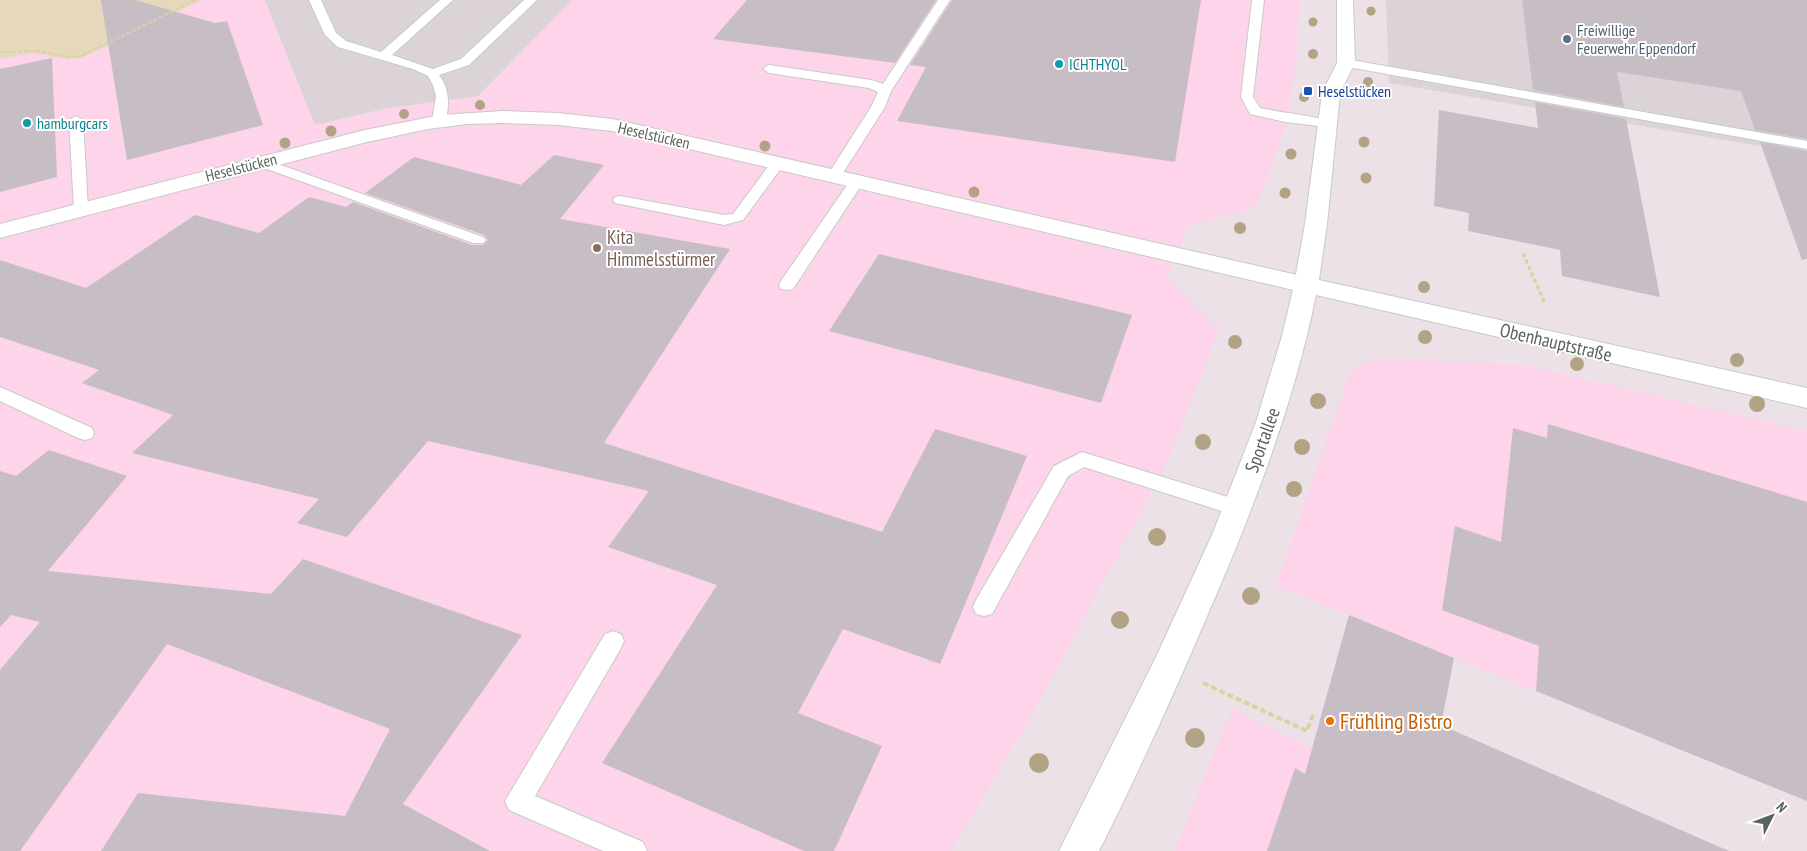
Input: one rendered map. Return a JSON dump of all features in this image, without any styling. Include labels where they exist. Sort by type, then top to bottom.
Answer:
[{"type":"street","name":"Sportallee","points":[[1078,851],[1169,666],[1237,508],[1270,422],[1295,336],[1306,285],[1316,224],[1331,93],[1346,63],[1345,0]]},
{"type":"street","name":"Heselstücken","points":[[0,231],[261,162],[365,136],[439,121],[511,116],[561,118],[612,125],[1306,285]]},
{"type":"street","name":"Obenhauptstraße","points":[[1306,285],[1807,398]]},
{"type":"lane","points":[[315,0],[331,35],[342,44],[417,66],[432,74],[440,84],[443,99],[439,121]]},
{"type":"lane","points":[[383,56],[447,0]]},
{"type":"lane","points":[[432,74],[465,62],[531,0]]},
{"type":"lane","points":[[834,176],[944,0]]},
{"type":"lane","points":[[1258,0],[1246,97],[1255,111],[1285,118],[1327,123]]},
{"type":"lane","points":[[1346,63],[1807,145]]},
{"type":"lane","points":[[769,69],[872,84],[886,91]]},
{"type":"lane","points":[[76,120],[81,209]]},
{"type":"lane","points":[[261,162],[478,240]]},
{"type":"lane","points":[[620,200],[732,219],[738,217],[778,163]]},
{"type":"lane","points":[[787,285],[857,181]]},
{"type":"lane","points":[[0,393],[85,433]]},
{"type":"lane","points":[[984,606],[1061,471],[1082,459],[1237,508]]},
{"type":"lane","points":[[613,641],[518,800],[634,851]]},
{"type":"path","points":[[0,52],[36,51],[71,57],[81,56],[196,0]]},
{"type":"path","points":[[1522,253],[1545,303],[1545,340]]},
{"type":"path","points":[[1169,666],[1307,731],[1314,712]]},
{"type":"shaded area","points":[[0,0],[201,0],[81,58],[69,59],[32,53],[0,59]]},
{"type":"shaded area","points":[[201,0],[265,0],[315,125],[388,108],[478,96],[572,0],[1300,0],[1297,53],[1286,125],[1256,208],[1187,226],[1168,278],[1219,330],[1169,459],[1045,691],[952,851],[0,851],[0,59],[32,53],[69,59],[81,58]]},
{"type":"shaded area","points":[[265,0],[572,0],[478,96],[388,108],[315,125]]},
{"type":"shaded area","points":[[1386,0],[1807,0],[1807,154],[1389,83]]},
{"type":"shaded area","points":[[1384,358],[1525,365],[1807,431],[1807,801],[1276,586],[1350,372],[1364,362]]},
{"type":"shaded area","points":[[1232,709],[1525,851],[1175,851]]},
{"type":"building","points":[[101,0],[135,0],[215,23],[227,21],[263,125],[127,160]]},
{"type":"building","points":[[747,0],[936,0],[895,63],[713,39]]},
{"type":"building","name":"ICHTHYOL","points":[[952,0],[1201,0],[1175,162],[897,121],[926,67],[910,65]]},
{"type":"building","points":[[1522,0],[1807,0],[1807,139],[1755,130],[1741,91],[1617,72],[1624,107],[1533,90]]},
{"type":"building","name":"hamburgcars","points":[[52,58],[57,177],[0,192],[0,69]]},
{"type":"building","points":[[1535,102],[1626,119],[1660,297],[1562,276],[1560,250],[1468,231],[1469,213],[1434,206],[1439,110],[1538,128]]},
{"type":"building","points":[[1760,142],[1807,151],[1807,259],[1802,260]]},
{"type":"building","points":[[554,155],[604,165],[560,219],[730,249],[604,443],[882,532],[935,429],[1027,456],[940,664],[843,629],[798,713],[882,746],[834,851],[804,851],[602,763],[717,585],[608,547],[649,491],[428,441],[347,537],[297,523],[319,499],[132,453],[173,415],[82,383],[99,370],[0,337],[0,260],[86,288],[195,215],[259,233],[309,197],[346,207],[353,202],[472,245],[483,245],[488,240],[484,235],[365,193],[414,157],[521,185]]},
{"type":"building","points":[[879,254],[1132,315],[1101,403],[829,331]]},
{"type":"building","points":[[1548,424],[1807,502],[1807,801],[1536,691],[1539,646],[1442,610],[1455,526],[1501,542],[1513,428],[1547,438]]},
{"type":"building","points":[[49,450],[127,476],[48,571],[271,594],[303,559],[522,635],[403,804],[490,851],[101,851],[138,793],[345,816],[390,729],[167,644],[20,851],[0,851],[0,670],[40,622],[11,615],[0,627],[0,471],[16,476]]},
{"type":"building","points":[[1349,615],[1454,658],[1441,725],[1729,851],[1267,851],[1295,768],[1305,774]]},
{"type":"place","name":"Freiwillige Feuerwehr Eppendorf","points":[[1567,39]]},
{"type":"place","name":"ICHTHYOL","points":[[1059,64]]},
{"type":"place","name":"Heselstücken","points":[[1308,91]]},
{"type":"place","name":"hamburgcars","points":[[27,123]]},
{"type":"place","name":"Kita Himmelsstürmer","points":[[597,248]]},
{"type":"place","name":"Frühling Bistro","points":[[1330,721]]}]
